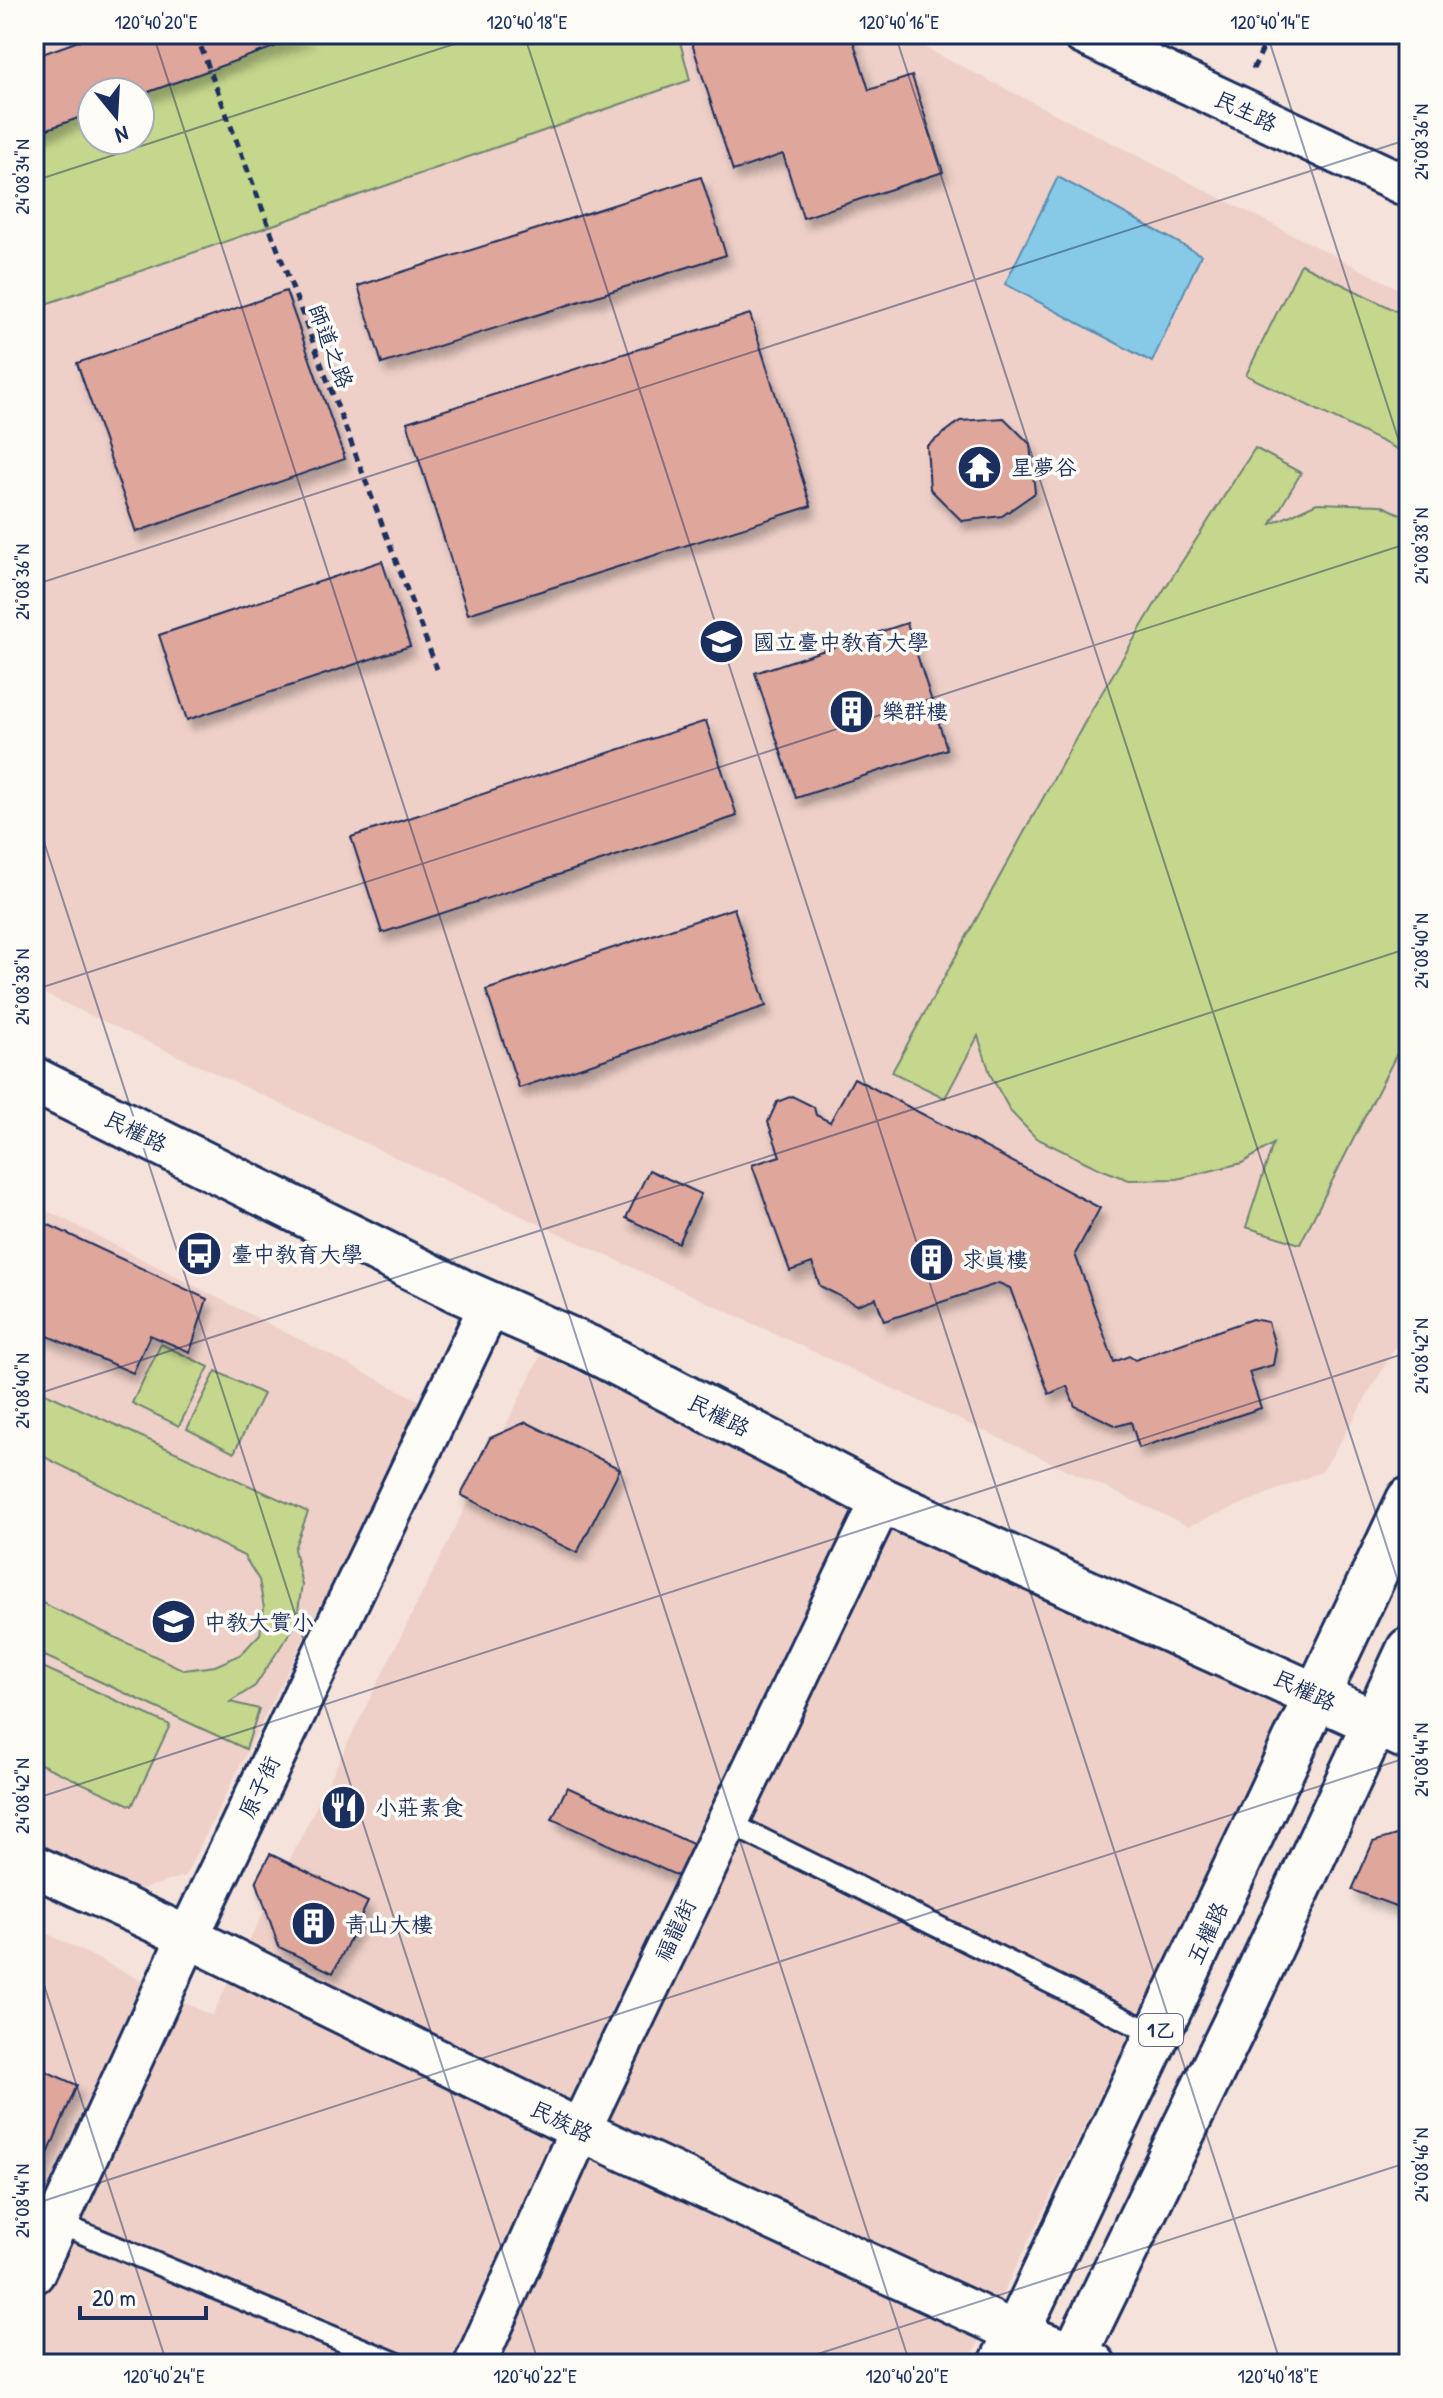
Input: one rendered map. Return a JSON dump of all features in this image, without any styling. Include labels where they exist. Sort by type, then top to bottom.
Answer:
[{"type":"main road","name":"民權路","points":[[34,1080],[490,1305],[591,1349],[882,1500],[1392,1730]]},
{"type":"main road","name":"五權路","points":[[1010,2349],[1409,1500]]},
{"type":"main road","points":[[1080,2361],[1235,2024],[1392,1730],[1409,1650]]},
{"type":"street","name":"民生路","points":[[1086,35],[1409,187]]},
{"type":"street","name":"原子街","points":[[34,2273],[46,2218],[188,1937],[490,1305]]},
{"type":"street","name":"福龍街","points":[[475,2364],[580,2130],[882,1500]]},
{"type":"street","name":"民族路","points":[[34,1866],[188,1937],[580,2130],[1010,2349],[1080,2361]]},
{"type":"lane","points":[[727,1822],[1158,2036]]},
{"type":"lane","points":[[46,2218],[398,2364]]},
{"type":"path","name":"師道之路","points":[[196,34],[437,669]]},
{"type":"shaded area","name":"國立臺中教育大學","points":[[34,34],[898,34],[1409,294],[1409,1324],[1323,1471],[1188,1526],[34,989]]},
{"type":"shaded area","name":"中教大實小","points":[[34,1204],[422,1402],[185,1876],[135,1891],[34,1842]]},
{"type":"shaded area","points":[[541,1355],[879,1509],[1291,1707],[968,2364],[34,2364],[34,1927],[212,2016]]},
{"type":"green space","points":[[310,34],[678,34],[690,80],[34,308],[34,133],[76,118],[76,156],[156,156],[156,89]]},
{"type":"green space","points":[[1301,264],[1409,317],[1409,455],[1246,375]]},
{"type":"green space","points":[[1255,448],[1301,473],[1271,524],[1317,503],[1381,505],[1409,518],[1409,1030],[1300,1244],[1246,1227],[1273,1144],[1242,1163],[1177,1179],[1129,1180],[1036,1138],[1011,1112],[991,1076],[978,1036],[945,1098],[892,1072],[1091,711],[1158,599]]},
{"type":"green space","points":[[161,1344],[209,1367],[179,1426],[132,1403]]},
{"type":"green space","points":[[216,1371],[263,1394],[234,1453],[187,1429]]},
{"type":"green space","points":[[34,1388],[308,1512],[294,1549],[302,1585],[296,1623],[255,1686],[230,1702],[259,1709],[246,1749],[34,1651],[34,1599],[184,1670],[215,1666],[240,1655],[260,1634],[264,1608],[259,1580],[244,1556],[34,1452]]},
{"type":"green space","points":[[34,1663],[170,1725],[132,1806],[34,1761]]},
{"type":"water","points":[[1058,177],[1201,255],[1152,362],[1005,284]]},
{"type":"building","points":[[98,34],[310,34],[156,89],[156,76],[76,76],[76,119],[34,134],[34,57]]},
{"type":"building","points":[[689,34],[851,34],[869,90],[912,76],[943,172],[803,218],[783,154],[733,171]]},
{"type":"building","points":[[701,177],[726,255],[382,364],[358,286]]},
{"type":"building","points":[[286,291],[345,459],[136,532],[77,363]]},
{"type":"building","points":[[750,314],[811,506],[468,614],[407,422]]},
{"type":"building","name":"星夢谷","points":[[1004,418],[1030,444],[1035,493],[1002,516],[962,521],[930,489],[927,446],[960,421]]},
{"type":"building","points":[[382,561],[410,646],[187,720],[159,635]]},
{"type":"building","name":"樂群樓","points":[[907,623],[947,749],[796,798],[755,673]]},
{"type":"building","points":[[706,721],[737,816],[382,933],[351,837]]},
{"type":"building","points":[[734,908],[766,1006],[519,1088],[486,990]]},
{"type":"building","name":"求真樓","points":[[854,1078],[1100,1208],[1075,1254],[1114,1362],[1129,1356],[1135,1360],[1252,1319],[1268,1322],[1276,1349],[1273,1365],[1249,1372],[1261,1408],[1139,1448],[1131,1422],[1117,1426],[1075,1406],[1067,1386],[1049,1394],[1010,1288],[999,1283],[884,1321],[876,1298],[857,1305],[820,1286],[812,1263],[790,1271],[752,1165],[780,1156],[768,1122],[777,1102],[792,1096],[814,1107],[816,1115],[830,1122]]},
{"type":"building","points":[[649,1170],[701,1194],[678,1243],[626,1218]]},
{"type":"building","points":[[34,1218],[207,1299],[190,1352],[150,1335],[133,1373],[34,1330]]},
{"type":"building","points":[[526,1422],[620,1469],[577,1553],[461,1495],[490,1438]]},
{"type":"building","points":[[567,1787],[706,1850],[691,1882],[552,1819]]},
{"type":"building","points":[[1409,1831],[1409,1911],[1352,1890],[1373,1842]]},
{"type":"building","name":"青山大樓","points":[[270,1854],[368,1902],[333,1973],[279,1947],[256,1880]]},
{"type":"building","points":[[34,2066],[77,2085],[34,2187]]},
{"type":"place","name":"星夢谷","points":[[980,467]]},
{"type":"place","name":"國立臺中教育大學","points":[[722,642]]},
{"type":"place","name":"樂群樓","points":[[851,711]]},
{"type":"place","name":"臺中教育大學","points":[[200,1254]]},
{"type":"place","name":"求真樓","points":[[931,1259]]},
{"type":"place","name":"中教大實小","points":[[173,1622]]},
{"type":"place","name":"小莊素食","points":[[344,1807]]},
{"type":"place","name":"青山大樓","points":[[314,1924]]}]
